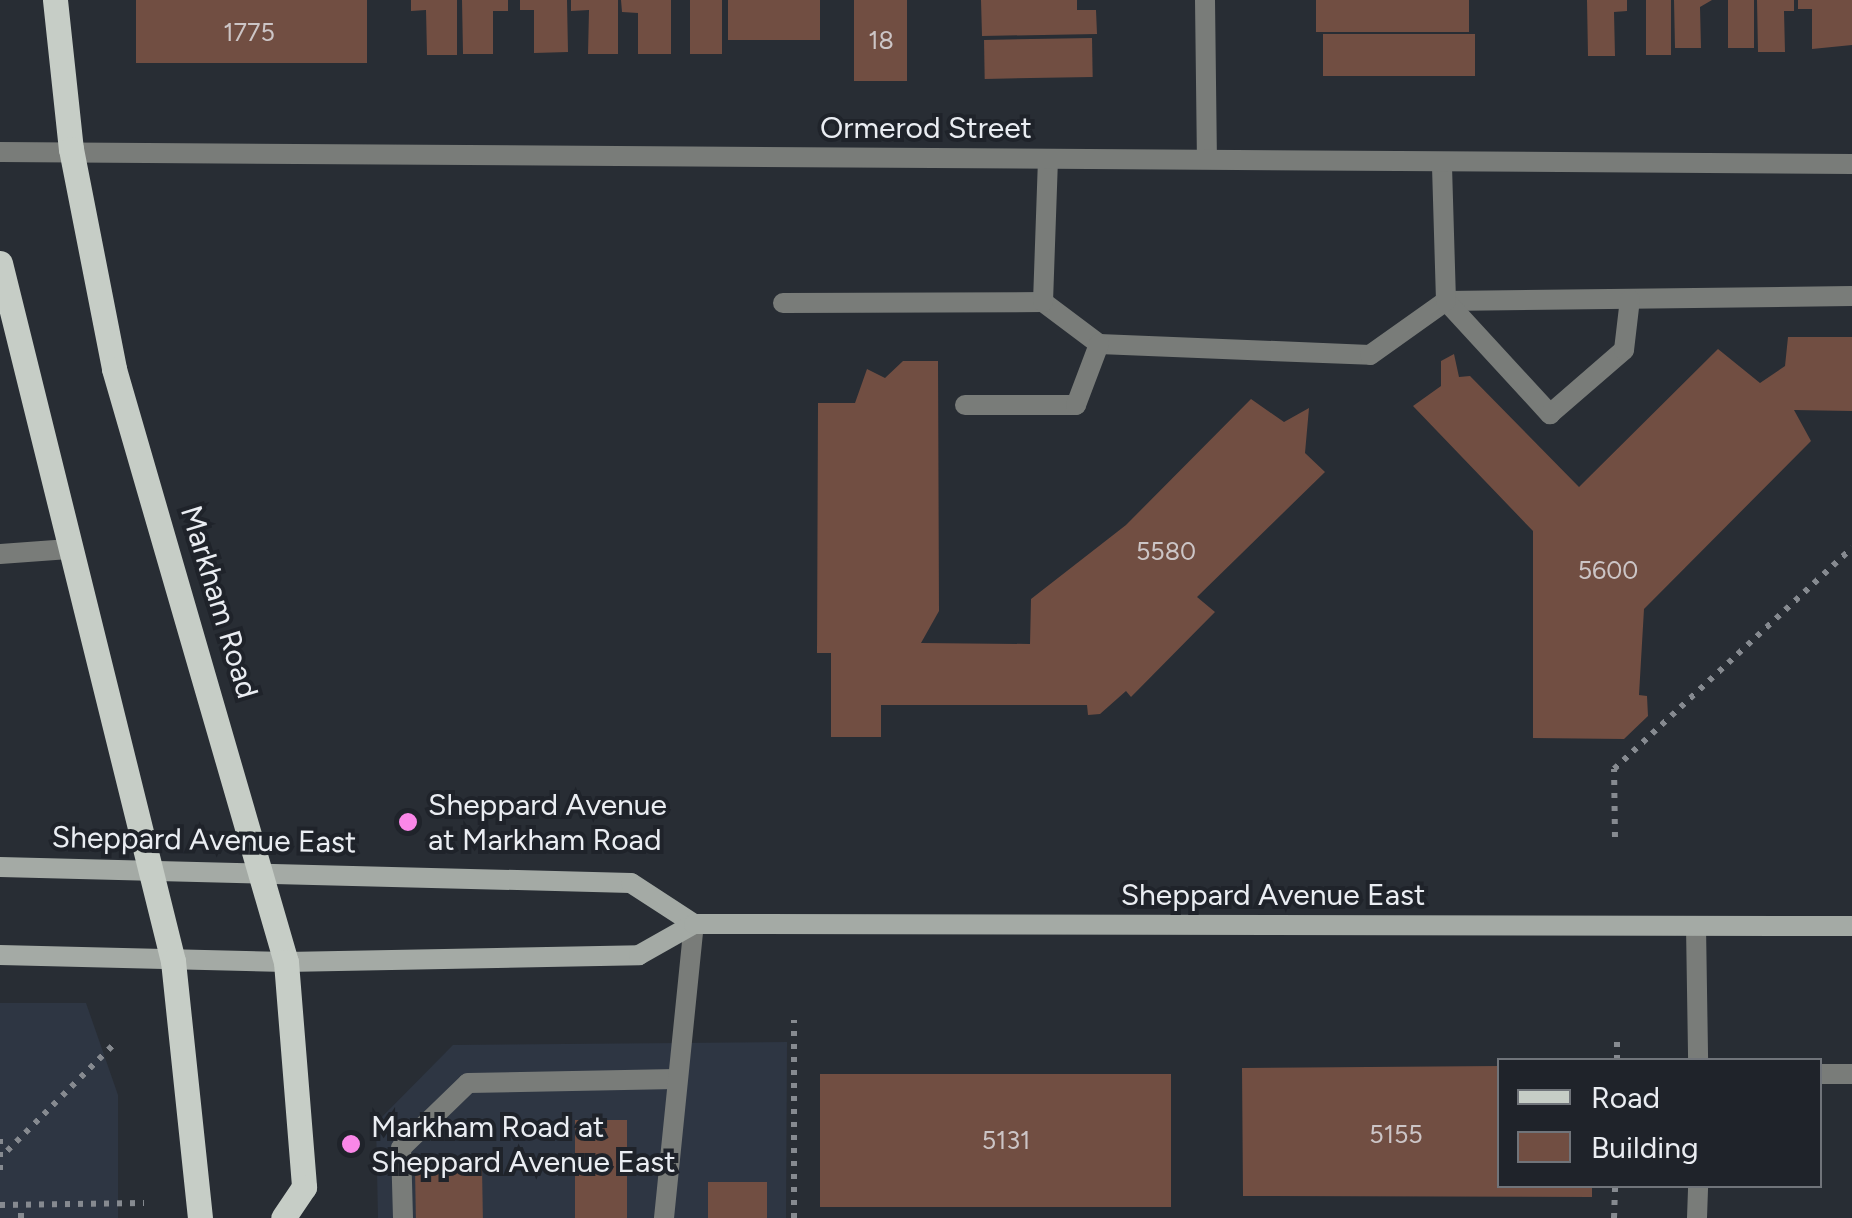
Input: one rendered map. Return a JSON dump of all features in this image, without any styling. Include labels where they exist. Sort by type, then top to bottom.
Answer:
[{"type":"main road","name":"Markham Road","points":[[55,0],[71,149],[114,370],[286,962],[304,1187],[283,1218]]},
{"type":"main road","points":[[0,263],[154,868],[173,961],[200,1218]]},
{"type":"main road","name":"Sheppard Avenue East","points":[[0,867],[261,868],[631,883],[694,924]]},
{"type":"main road","name":"Sheppard Avenue East","points":[[0,954],[286,962],[639,955],[694,924],[1852,926]]},
{"type":"street","points":[[1205,0],[1207,157]]},
{"type":"street","name":"Ormerod Street","points":[[0,152],[71,149],[1207,157],[1442,166],[1852,164]]},
{"type":"street","points":[[1042,302],[1048,158]]},
{"type":"street","points":[[1442,166],[1446,301],[1550,414],[1624,350],[1630,299]]},
{"type":"street","points":[[783,304],[1042,302],[1100,344],[1370,355],[1446,301],[1852,296]]},
{"type":"street","points":[[966,405],[1076,406],[1100,344]]},
{"type":"street","points":[[0,554],[70,549]]},
{"type":"street","points":[[664,1218],[694,924]]},
{"type":"street","points":[[1696,926],[1698,1058]]},
{"type":"street","points":[[1822,1074],[1852,1074]]},
{"type":"street","points":[[403,1218],[401,1148],[468,1083],[676,1079]]},
{"type":"street","points":[[1697,1218],[1698,1188]]},
{"type":"path","points":[[1615,837],[1614,770],[1852,548]]},
{"type":"path","points":[[794,1020],[794,1218]]},
{"type":"path","points":[[1616,1058],[1617,1041]]},
{"type":"path","points":[[0,1173],[7,1151],[115,1042]]},
{"type":"path","points":[[0,1139],[7,1151]]},
{"type":"path","points":[[1614,1218],[1615,1188]]},
{"type":"path","points":[[0,1206],[144,1203]]},
{"type":"path","points":[[21,1205],[21,1218]]},
{"type":"shaded area","points":[[0,1003],[86,1003],[118,1095],[118,1218],[0,1218]]},
{"type":"shaded area","points":[[787,1042],[786,1218],[378,1218],[376,1123],[453,1045]]},
{"type":"building","points":[[136,0],[367,0],[367,63],[136,63]]},
{"type":"building","points":[[411,0],[457,0],[457,55],[427,55],[426,10],[411,11]]},
{"type":"building","points":[[462,0],[508,0],[508,11],[493,11],[493,54],[463,54]]},
{"type":"building","points":[[520,0],[567,0],[568,52],[534,53],[534,10],[520,10]]},
{"type":"building","points":[[571,0],[618,0],[618,54],[588,54],[589,10],[571,11]]},
{"type":"building","points":[[621,0],[671,0],[671,54],[638,54],[638,13],[622,12]]},
{"type":"building","points":[[690,0],[722,0],[722,54],[690,54]]},
{"type":"building","points":[[728,0],[820,0],[820,40],[728,40]]},
{"type":"building","points":[[854,0],[907,0],[907,81],[854,81]]},
{"type":"building","points":[[981,0],[1077,0],[1077,10],[1096,10],[1097,34],[982,36]]},
{"type":"building","points":[[1316,0],[1469,0],[1469,32],[1316,32]]},
{"type":"building","points":[[1587,0],[1627,0],[1627,11],[1614,12],[1615,56],[1588,56]]},
{"type":"building","points":[[1646,0],[1671,0],[1671,55],[1646,55]]},
{"type":"building","points":[[1674,0],[1712,0],[1700,7],[1701,48],[1675,48]]},
{"type":"building","points":[[1728,0],[1754,0],[1754,48],[1728,48]]},
{"type":"building","points":[[1757,0],[1794,0],[1794,11],[1784,11],[1785,52],[1758,52]]},
{"type":"building","points":[[1798,0],[1852,0],[1852,45],[1812,49],[1812,9],[1798,9]]},
{"type":"building","points":[[1323,34],[1475,34],[1475,76],[1323,76]]},
{"type":"building","points":[[1092,38],[1093,77],[985,79],[984,40]]},
{"type":"building","points":[[1788,337],[1852,337],[1852,411],[1794,410],[1811,441],[1644,609],[1639,695],[1647,696],[1648,716],[1624,739],[1533,738],[1533,531],[1413,406],[1441,386],[1441,361],[1454,354],[1459,377],[1470,376],[1579,487],[1718,349],[1760,383],[1785,366]]},
{"type":"building","points":[[903,361],[938,361],[939,611],[921,643],[1030,644],[1031,599],[1126,525],[1251,399],[1284,422],[1309,408],[1305,453],[1325,472],[1197,597],[1215,612],[1131,697],[1126,691],[1100,714],[1088,715],[1087,705],[881,705],[881,737],[831,737],[831,653],[817,653],[818,403],[855,403],[867,369],[885,378]]},
{"type":"building","points":[[1497,1066],[1497,1188],[1592,1188],[1592,1197],[1243,1196],[1242,1068]]},
{"type":"building","points":[[820,1074],[1171,1074],[1171,1207],[820,1207]]},
{"type":"building","points":[[575,1120],[627,1120],[627,1218],[575,1218]]},
{"type":"building","points":[[482,1167],[483,1218],[416,1218],[415,1168]]},
{"type":"building","points":[[708,1182],[767,1182],[767,1218],[708,1218]]},
{"type":"place","name":"Sheppard Avenue at Markham Road","points":[[408,822]]},
{"type":"place","name":"Markham Road at Sheppard Avenue East","points":[[351,1144]]}]
